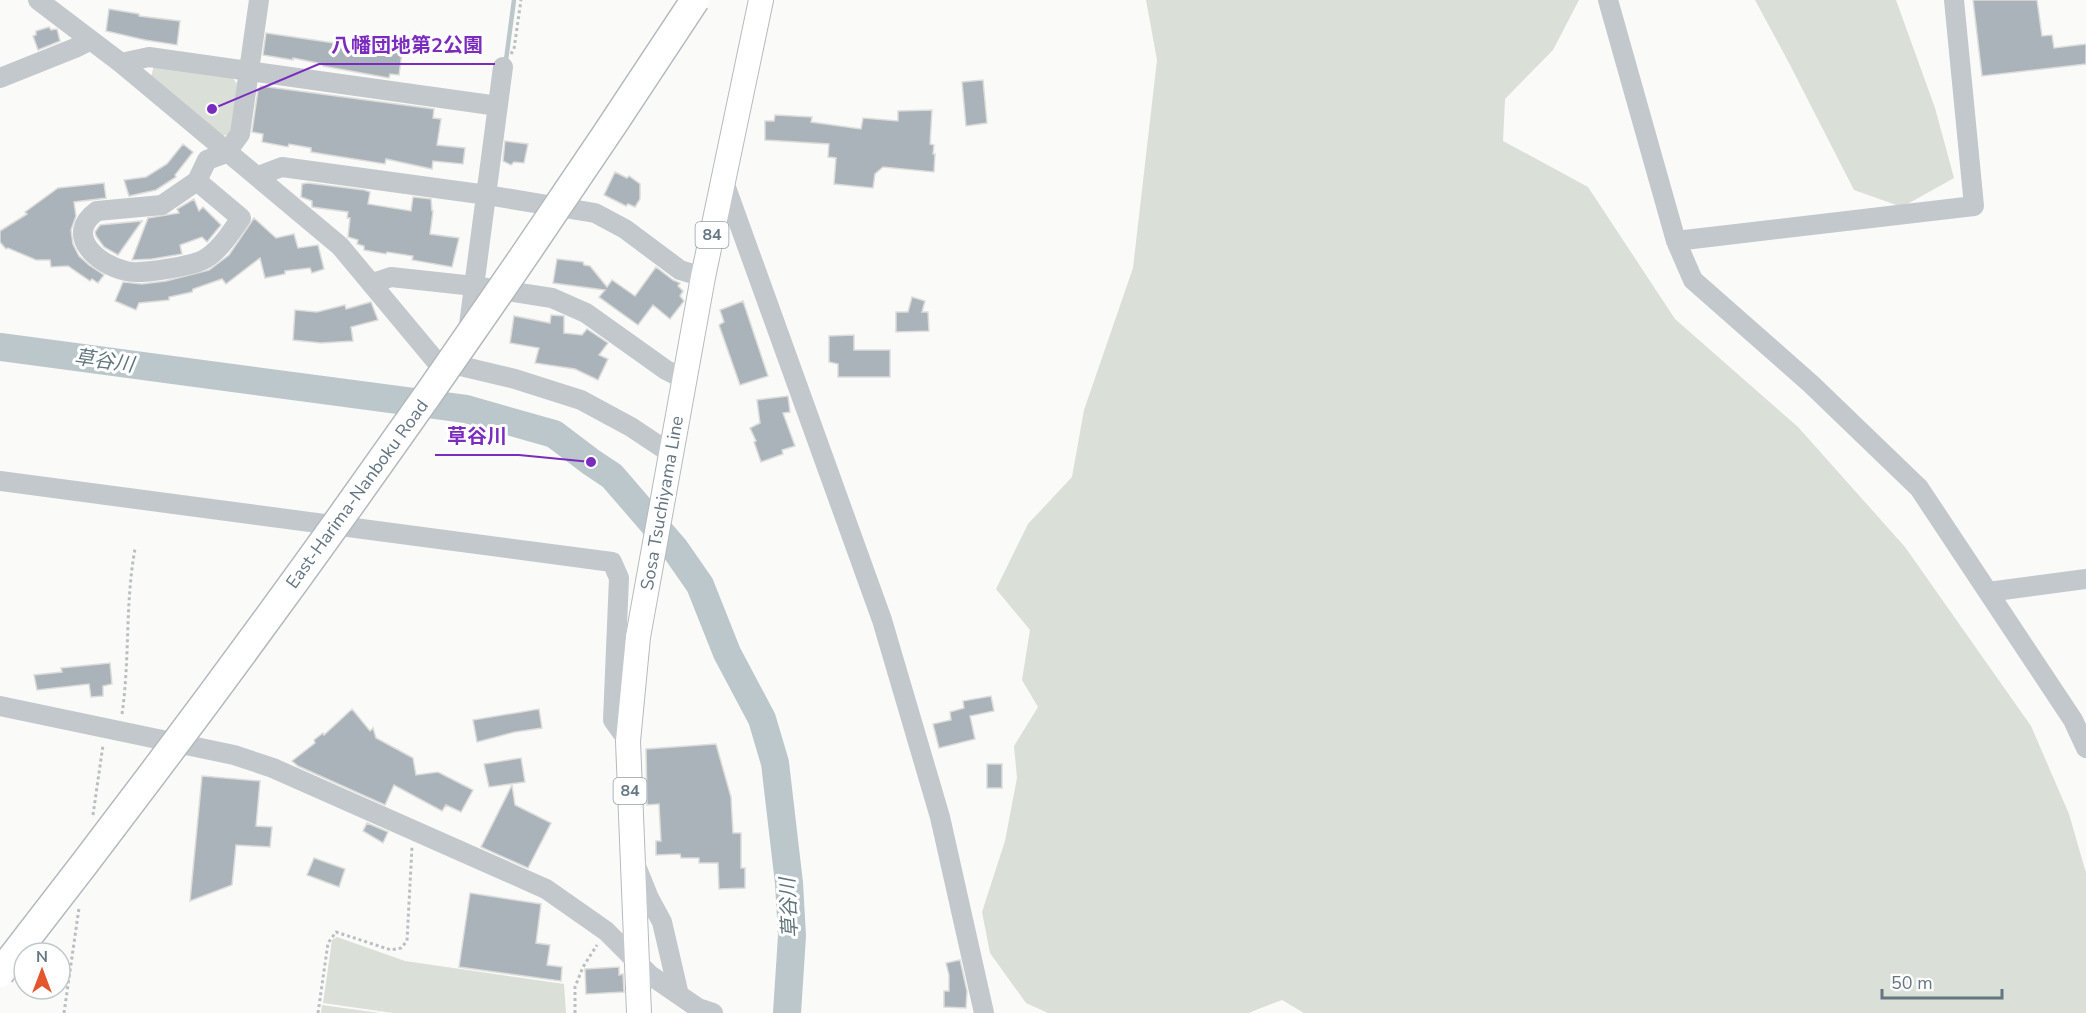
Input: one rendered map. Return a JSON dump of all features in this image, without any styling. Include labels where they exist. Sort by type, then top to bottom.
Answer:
[{"type":"highway","name":"East-Harima-Nanboku Road","points":[[0,943],[249,614],[341,486],[533,212],[673,0]]},
{"type":"highway","name":"East-Harima-Nanboku Road","points":[[0,973],[170,751],[367,481],[546,225],[695,0]]},
{"type":"main road","name":"Sosa Tsuchiyama Line","points":[[639,1013],[628,741],[638,637],[703,277],[761,0]]},
{"type":"street","points":[[38,0],[89,41],[121,63],[340,246],[435,360],[516,379],[581,400],[631,427],[669,462]]},
{"type":"street","points":[[196,181],[241,218],[220,246],[204,259],[150,272],[125,271],[104,261],[85,244],[82,235],[84,224],[97,211],[162,205],[196,181],[207,160],[226,153],[240,135],[259,0]]},
{"type":"street","points":[[1608,0],[1676,240],[1693,280],[1811,384],[1919,488],[2073,720],[2086,748]]},
{"type":"street","points":[[1676,240],[1974,207],[1954,0]]},
{"type":"street","points":[[0,78],[89,41]]},
{"type":"street","points":[[121,63],[149,57],[498,106]]},
{"type":"street","points":[[463,366],[488,195],[503,67]]},
{"type":"street","points":[[258,176],[282,167],[488,195],[595,213],[625,229],[680,270],[703,277]]},
{"type":"street","points":[[723,182],[882,620],[940,817],[984,1013]]},
{"type":"street","points":[[373,283],[391,277],[474,286],[552,298],[586,312],[666,370],[684,379]]},
{"type":"street","points":[[0,481],[612,562],[618,578],[613,720],[628,741]]},
{"type":"street","points":[[1988,592],[2086,579]]},
{"type":"street","points":[[0,705],[234,755],[273,768],[546,889],[606,931],[637,963],[703,1011]]},
{"type":"street","points":[[633,858],[649,898],[662,922],[679,995]]},
{"type":"path","points":[[503,67],[513,49],[520,0]]},
{"type":"path","points":[[120,730],[131,574],[135,549]]},
{"type":"path","points":[[318,1013],[328,943],[333,934],[336,932],[391,950],[401,948],[407,941],[413,831]]},
{"type":"path","points":[[575,1013],[575,987],[583,967],[606,931]]},
{"type":"shaded area","points":[[1146,0],[1579,0],[1553,50],[1505,99],[1503,141],[1588,187],[1675,319],[1798,427],[1905,547],[2031,726],[2069,814],[2086,873],[2086,1013],[1304,1013],[1282,1000],[1248,1013],[1048,1013],[1026,1003],[990,953],[982,912],[1005,841],[1017,778],[1014,746],[1038,707],[1022,680],[1030,630],[996,589],[1028,524],[1072,477],[1084,410],[1133,268],[1157,60]]},
{"type":"shaded area","points":[[1755,0],[1896,0],[1935,108],[1954,178],[1902,207],[1854,190]]},
{"type":"shaded area","points":[[154,65],[232,77],[238,85],[232,133],[223,136],[151,77]]},
{"type":"shaded area","points":[[337,937],[405,961],[564,984],[566,1013],[393,1013],[323,1003],[332,940]]},
{"type":"shaded area","points":[[322,1005],[380,1013],[321,1013]]},
{"type":"building","points":[[1973,0],[2037,0],[2042,36],[2052,35],[2054,48],[2086,44],[2086,64],[1982,76]]},
{"type":"building","points":[[109,9],[139,14],[139,16],[180,21],[177,45],[106,31]]},
{"type":"building","points":[[49,27],[51,30],[57,29],[60,41],[38,50],[33,36],[36,35],[36,31]]},
{"type":"building","points":[[266,33],[402,53],[399,75],[390,74],[389,78],[293,58],[293,60],[263,55]]},
{"type":"building","points":[[983,80],[987,123],[966,126],[962,82]]},
{"type":"building","points":[[261,86],[434,109],[433,118],[441,119],[437,145],[465,148],[463,164],[433,161],[432,169],[386,159],[385,164],[311,152],[311,148],[289,144],[288,147],[262,142],[263,134],[252,132],[258,90]]},
{"type":"building","points":[[932,110],[930,144],[934,145],[934,172],[883,167],[875,174],[873,188],[834,184],[836,158],[828,157],[829,144],[765,140],[765,121],[774,121],[775,115],[812,117],[811,122],[861,129],[863,118],[898,121],[898,111]]},
{"type":"building","points":[[505,141],[528,144],[524,163],[514,162],[511,165],[503,161]]},
{"type":"building","points":[[183,144],[193,152],[175,175],[176,177],[156,190],[129,196],[124,180],[146,177],[167,164]]},
{"type":"building","points":[[615,172],[627,178],[629,176],[640,184],[640,199],[635,207],[628,204],[626,206],[604,195]]},
{"type":"building","points":[[104,183],[106,198],[74,202],[76,216],[71,230],[73,244],[79,256],[104,275],[98,283],[92,279],[90,281],[68,266],[51,267],[50,260],[36,260],[6,249],[0,242],[0,231],[27,214],[25,212],[58,188]]},
{"type":"building","points":[[302,184],[364,190],[370,192],[368,204],[411,211],[413,197],[431,199],[433,211],[430,234],[459,238],[452,267],[412,260],[413,256],[364,250],[364,246],[357,244],[358,240],[348,237],[350,218],[347,218],[348,212],[312,207],[312,201],[301,197]]},
{"type":"building","points":[[194,199],[199,211],[203,207],[221,225],[207,242],[202,237],[180,245],[182,254],[132,260],[148,218],[179,213],[177,209]]},
{"type":"building","points":[[254,218],[276,238],[294,234],[298,248],[318,245],[324,269],[312,273],[310,268],[285,271],[285,274],[265,278],[260,258],[226,284],[222,279],[193,289],[192,292],[169,297],[169,300],[139,303],[136,310],[115,301],[123,282],[142,284],[166,281],[209,270],[229,255]]},
{"type":"building","points":[[142,221],[118,255],[104,247],[96,236],[95,232],[100,225]]},
{"type":"building","points":[[557,259],[583,262],[584,265],[590,266],[607,287],[612,280],[635,296],[656,267],[680,283],[678,286],[683,291],[680,296],[684,301],[670,319],[653,305],[638,325],[599,297],[605,290],[553,283]]},
{"type":"building","points":[[912,297],[925,301],[922,312],[928,312],[929,331],[896,332],[896,312],[908,312]]},
{"type":"building","points":[[743,301],[768,376],[740,385],[719,325],[724,322],[720,310]]},
{"type":"building","points":[[371,302],[378,320],[351,327],[353,341],[321,343],[293,340],[295,310],[317,312],[345,305],[346,309]]},
{"type":"building","points":[[551,315],[564,316],[564,333],[582,335],[587,329],[608,343],[599,355],[608,359],[598,380],[575,369],[535,363],[539,348],[510,343],[514,316],[550,323]]},
{"type":"building","points":[[854,335],[854,350],[890,350],[890,377],[838,377],[838,364],[829,362],[829,336]]},
{"type":"building","points":[[788,396],[790,412],[783,413],[795,446],[782,450],[783,454],[761,462],[750,428],[760,423],[757,400]]},
{"type":"building","points":[[110,663],[112,684],[103,686],[103,696],[91,697],[89,684],[37,690],[34,675],[62,672],[61,668]]},
{"type":"building","points":[[991,696],[994,711],[970,716],[975,739],[939,748],[933,724],[951,720],[950,712],[964,708],[963,701]]},
{"type":"building","points":[[352,709],[370,731],[373,728],[376,738],[413,758],[416,775],[438,772],[473,790],[461,812],[446,805],[442,811],[394,785],[385,805],[298,766],[292,761]]},
{"type":"building","points":[[539,709],[542,728],[477,742],[473,720]]},
{"type":"building","points":[[716,744],[731,797],[733,833],[741,833],[741,868],[745,868],[745,888],[719,889],[718,863],[699,863],[699,858],[681,858],[680,854],[656,855],[656,841],[661,841],[659,804],[647,805],[646,749]]},
{"type":"building","points":[[521,758],[525,782],[489,787],[484,764]]},
{"type":"building","points":[[987,764],[1002,764],[1002,788],[987,788]]},
{"type":"building","points":[[202,776],[260,781],[256,826],[272,827],[270,847],[236,845],[232,885],[190,901]]},
{"type":"building","points":[[512,785],[515,805],[551,823],[528,868],[481,847]]},
{"type":"building","points":[[367,823],[388,832],[383,843],[363,831]]},
{"type":"building","points":[[314,858],[345,869],[339,887],[307,875]]},
{"type":"building","points":[[470,893],[541,904],[536,943],[550,945],[547,965],[562,967],[561,981],[459,967]]},
{"type":"building","points":[[960,960],[967,991],[966,1008],[944,1007],[944,991],[949,991],[946,963]]},
{"type":"building","points":[[619,967],[619,975],[623,974],[624,992],[586,994],[585,969]]},
{"type":"waterway","points":[[506,60],[514,0]]},
{"type":"waterway","name":"草谷川","points":[[0,347],[466,409],[554,434],[612,476],[675,549],[700,585],[727,653],[762,719],[775,763],[789,883],[792,936],[787,1013]]},
{"type":"place","name":"八幡団地第2公園","points":[[212,109]]},
{"type":"place","name":"草谷川","points":[[591,462]]}]
